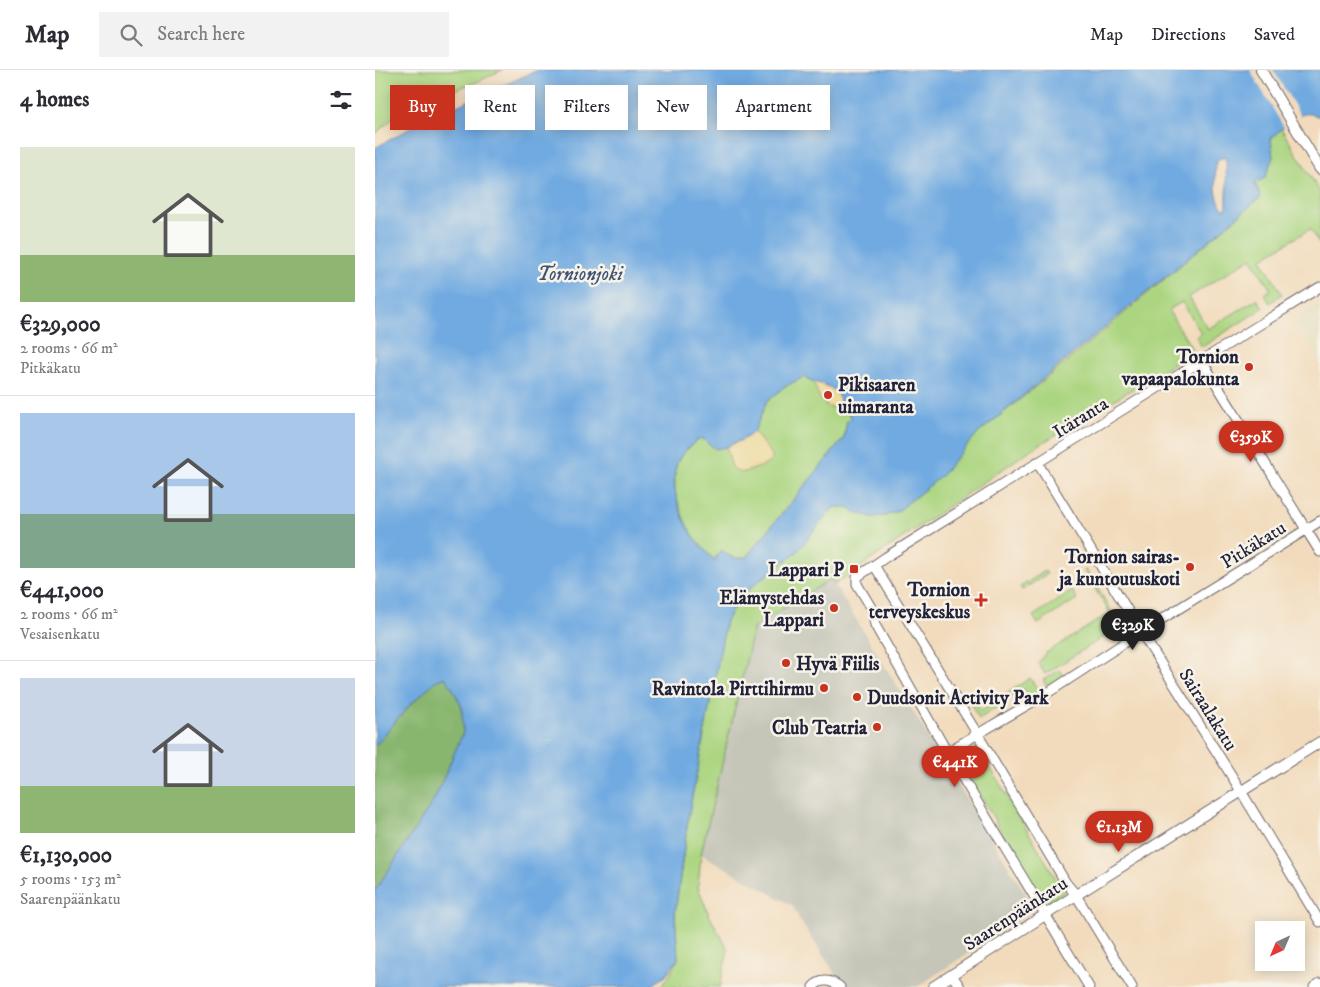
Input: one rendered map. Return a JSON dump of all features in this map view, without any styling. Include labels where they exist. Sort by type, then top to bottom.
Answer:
[{"type":"street","points":[[1261,70],[1320,169]]},
{"type":"street","name":"Itäranta","points":[[947,752],[875,625],[873,609],[857,584],[857,577],[1037,462],[1320,286]]},
{"type":"street","points":[[1202,361],[1320,552]]},
{"type":"street","name":"Sairaalakatu","points":[[1037,462],[1320,922]]},
{"type":"street","name":"Pitkäkatu","points":[[947,752],[1046,694],[1141,632],[1320,521]]},
{"type":"street","points":[[874,565],[1066,884],[1076,895],[1132,987]]},
{"type":"street","name":"Saarenpäänkatu","points":[[933,987],[1320,742]]},
{"type":"street","points":[[947,752],[1089,987]]},
{"type":"street","points":[[952,975],[959,987]]},
{"type":"street","points":[[813,987],[816,983],[826,980],[840,987]]},
{"type":"street","points":[[1314,987],[1320,984]]},
{"type":"shaded area","points":[[1320,303],[1320,361],[1294,319]]},
{"type":"shaded area","points":[[831,579],[1035,909],[917,987],[844,987],[799,919],[793,906],[701,854],[754,627]]},
{"type":"green space","points":[[375,70],[502,70],[455,90],[455,85],[390,85],[390,121],[375,134]]},
{"type":"green space","points":[[1281,128],[1320,192],[1320,245],[1310,229],[1261,259],[1282,294],[1270,303],[1264,294],[1271,290],[1251,258],[1189,297],[1208,329],[1257,299],[1263,308],[1202,347],[1196,337],[1201,333],[1182,302],[1168,310],[1194,352],[1029,451],[834,585],[831,579],[754,627],[701,854],[698,887],[709,915],[728,949],[720,987],[659,987],[669,977],[678,959],[675,913],[689,813],[726,621],[732,610],[751,587],[797,552],[827,514],[835,507],[847,508],[860,514],[885,516],[898,511],[940,477],[976,435],[1076,354],[1261,197],[1255,183],[1273,157],[1271,139]]},
{"type":"green space","points":[[804,376],[830,389],[838,397],[844,410],[852,419],[847,421],[844,438],[747,556],[736,558],[721,550],[714,560],[697,541],[685,523],[675,492],[677,463],[682,454],[697,440],[754,432],[766,403],[782,388]]},
{"type":"green space","points":[[1086,570],[1121,626],[1045,674],[1038,663],[1046,653],[1110,613],[1084,571]]},
{"type":"green space","points":[[1045,571],[1047,574],[1022,590],[1020,587]]},
{"type":"green space","points":[[1072,591],[1077,599],[1038,624],[1033,616]]},
{"type":"green space","points":[[1060,670],[1065,677],[1048,688],[1043,680]]},
{"type":"green space","points":[[445,677],[462,707],[463,733],[435,798],[375,891],[375,746],[408,707],[435,681]]},
{"type":"green space","points":[[1030,678],[1040,693],[1031,698],[1024,689],[979,719],[970,703],[974,700],[981,711]]},
{"type":"green space","points":[[978,747],[1064,892],[1044,905],[958,757]]},
{"type":"sand","name":"Pikisaaren uimaranta","points":[[814,382],[829,387],[836,393],[840,401],[839,407],[829,407],[822,401]]},
{"type":"sand","points":[[754,432],[772,455],[772,460],[762,466],[740,473],[732,467],[726,447]]},
{"type":"water","name":"Tornionjoki","points":[[538,70],[1320,70],[1320,117],[1304,114],[1286,125],[1271,139],[1273,157],[1265,178],[1255,183],[1261,197],[976,435],[940,477],[898,511],[885,516],[872,517],[847,508],[835,507],[827,514],[797,552],[751,587],[732,610],[726,621],[689,813],[675,913],[678,959],[666,975],[650,987],[375,987],[375,891],[435,798],[463,733],[462,707],[445,677],[435,681],[408,707],[375,746],[375,148],[407,130],[455,130],[455,107],[465,102],[465,130],[535,130],[535,85],[504,85]],"holes":[[[1226,158],[1227,206],[1223,209],[1218,198],[1215,180],[1216,162]],[[804,377],[834,390],[844,410],[852,418],[847,421],[844,438],[747,556],[736,558],[721,550],[714,560],[696,540],[681,513],[674,482],[678,460],[697,440],[704,439],[716,449],[744,439],[754,432],[766,403],[782,388]]]},
{"type":"pier","points":[[1250,70],[1273,70],[1302,118],[1285,129]]},
{"type":"place","name":"Tornion vapaapalokunta","points":[[1249,367]]},
{"type":"place","name":"Pikisaaren uimaranta","points":[[828,395]]},
{"type":"place","name":"Tornion sairas- ja kuntoutuskoti","points":[[1190,567]]},
{"type":"place","name":"Lappari P","points":[[854,569]]},
{"type":"place","name":"Tornion terveyskeskus","points":[[981,600]]},
{"type":"place","name":"Elämystehdas Lappari","points":[[834,608]]},
{"type":"place","name":"Hyvä Fiilis","points":[[786,663]]},
{"type":"place","name":"Ravintola Pirttihirmu","points":[[824,688]]},
{"type":"place","name":"Duudsonit Activity Park","points":[[857,697]]},
{"type":"place","name":"Club Teatria","points":[[877,727]]}]
